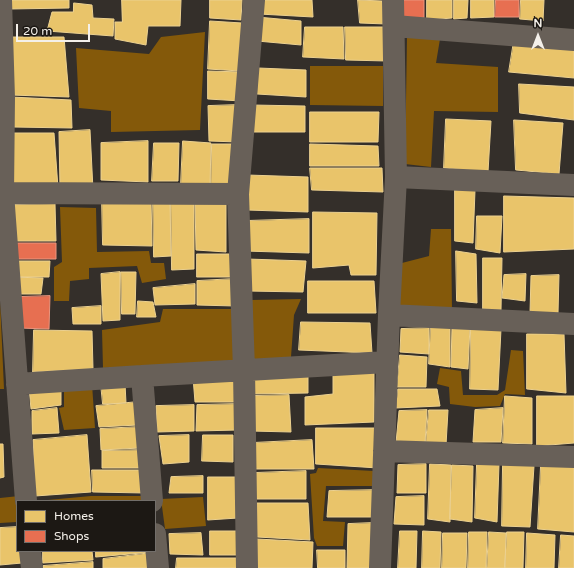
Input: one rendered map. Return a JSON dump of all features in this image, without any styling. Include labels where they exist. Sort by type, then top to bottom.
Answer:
[{"type":"street","points":[[1,0],[4,98],[3,193],[11,393],[26,500]]},
{"type":"street","points":[[247,568],[244,370],[238,194],[254,0]]},
{"type":"street","points":[[380,568],[387,362],[396,177],[393,0]]},
{"type":"street","points":[[394,26],[574,40]]},
{"type":"street","points":[[396,177],[574,186]]},
{"type":"street","points":[[3,193],[238,194]]},
{"type":"street","points":[[389,315],[574,324]]},
{"type":"street","points":[[11,393],[142,376],[387,362]]},
{"type":"street","points":[[142,376],[152,500]]},
{"type":"street","points":[[384,451],[574,458]]},
{"type":"street","points":[[156,545],[158,568]]},
{"type":"street","points":[[30,552],[32,568]]},
{"type":"shaded area","points":[[205,32],[200,130],[111,132],[111,111],[79,108],[76,48],[149,54],[161,37]]},
{"type":"shaded area","points":[[407,37],[440,39],[436,63],[498,67],[498,112],[434,111],[431,167],[405,164]]},
{"type":"shaded area","points":[[310,66],[383,66],[383,106],[310,105]]},
{"type":"shaded area","points":[[60,207],[96,208],[97,252],[149,251],[151,263],[164,263],[166,279],[142,283],[137,266],[89,268],[89,279],[70,281],[69,301],[54,301],[54,267],[62,262]]},
{"type":"shaded area","points":[[431,229],[451,229],[452,311],[397,306],[398,264],[429,256]]},
{"type":"shaded area","points":[[0,299],[4,389],[0,389]]},
{"type":"shaded area","points":[[301,299],[294,315],[291,357],[254,361],[251,300]]},
{"type":"shaded area","points":[[163,309],[236,309],[239,362],[103,368],[102,330],[160,322]]},
{"type":"shaded area","points":[[511,350],[523,351],[525,395],[505,394],[500,406],[475,407],[450,404],[449,387],[437,384],[440,368],[461,371],[463,395],[497,395],[505,390]]},
{"type":"shaded area","points":[[92,384],[95,428],[64,430],[59,408],[64,407],[64,386]]},
{"type":"shaded area","points":[[318,468],[374,471],[373,486],[326,486],[323,521],[345,522],[343,546],[317,546],[314,538],[310,474],[316,473]]},
{"type":"shaded area","points":[[19,496],[16,500],[16,522],[0,523],[0,498]]},
{"type":"shaded area","points":[[91,496],[145,496],[145,500],[48,500]]},
{"type":"shaded area","points":[[203,497],[206,526],[165,529],[161,499]]},
{"type":"building: Homes","points":[[10,0],[69,0],[69,8],[11,9]]},
{"type":"building: Homes","points":[[122,0],[181,0],[180,26],[148,26],[146,45],[115,39],[115,22],[122,22]]},
{"type":"building: Homes","points":[[210,0],[242,0],[241,20],[210,18]]},
{"type":"building: Homes","points":[[260,0],[312,0],[313,17],[259,14]]},
{"type":"building: Homes","points":[[358,0],[382,1],[386,24],[360,23]]},
{"type":"building: Homes","points":[[427,0],[452,0],[452,18],[427,20]]},
{"type":"building: Homes","points":[[454,0],[468,0],[467,18],[454,19]]},
{"type":"building: Homes","points":[[471,0],[494,0],[494,17],[471,18]]},
{"type":"building: Homes","points":[[521,0],[544,0],[543,21],[520,19]]},
{"type":"building: Homes","points":[[74,3],[92,5],[93,18],[114,19],[113,36],[47,31],[52,12],[73,12]]},
{"type":"building: Homes","points":[[257,17],[301,21],[301,45],[257,41]]},
{"type":"building: Homes","points":[[210,21],[242,23],[240,71],[208,69]]},
{"type":"building: Homes","points":[[305,27],[343,27],[344,59],[303,57]]},
{"type":"building: Homes","points":[[345,27],[384,27],[387,61],[346,60]]},
{"type":"building: Homes","points":[[8,37],[64,37],[69,97],[11,95]]},
{"type":"building: Homes","points":[[514,41],[574,44],[574,78],[509,72]]},
{"type":"building: Homes","points":[[258,68],[306,70],[306,97],[257,94]]},
{"type":"building: Homes","points":[[208,71],[242,72],[241,101],[208,99]]},
{"type":"building: Homes","points":[[519,84],[574,87],[574,120],[520,113]]},
{"type":"building: Homes","points":[[11,97],[71,100],[72,128],[13,127]]},
{"type":"building: Homes","points":[[237,105],[238,142],[209,141],[208,106]]},
{"type":"building: Homes","points":[[252,105],[305,106],[305,132],[251,132]]},
{"type":"building: Homes","points":[[310,112],[379,112],[378,142],[310,142]]},
{"type":"building: Homes","points":[[446,119],[491,121],[488,172],[444,168]]},
{"type":"building: Homes","points":[[514,120],[563,123],[559,174],[516,170]]},
{"type":"building: Homes","points":[[90,130],[93,190],[60,188],[59,132]]},
{"type":"building: Homes","points":[[9,133],[54,133],[58,188],[12,190]]},
{"type":"building: Homes","points":[[148,141],[148,182],[101,180],[101,143]]},
{"type":"building: Homes","points":[[183,141],[211,143],[210,186],[181,184]]},
{"type":"building: Homes","points":[[154,143],[179,143],[178,181],[152,181]]},
{"type":"building: Homes","points":[[212,144],[238,144],[234,188],[211,187]]},
{"type":"building: Homes","points":[[310,144],[378,146],[379,166],[310,166]]},
{"type":"building: Homes","points":[[310,168],[382,168],[383,192],[312,190]]},
{"type":"building: Homes","points":[[247,175],[308,177],[308,212],[247,210]]},
{"type":"building: Homes","points":[[455,190],[475,190],[473,243],[455,241]]},
{"type":"building: Homes","points":[[504,196],[574,198],[574,249],[504,252]]},
{"type":"building: Homes","points":[[102,200],[151,200],[152,246],[103,245]]},
{"type":"building: Homes","points":[[153,201],[170,202],[171,256],[154,257]]},
{"type":"building: Homes","points":[[171,202],[194,203],[194,269],[172,270]]},
{"type":"building: Homes","points":[[226,202],[226,252],[196,250],[195,203]]},
{"type":"building: Homes","points":[[55,204],[56,241],[9,241],[8,205]]},
{"type":"building: Homes","points":[[313,212],[377,213],[376,275],[351,275],[349,265],[313,268]]},
{"type":"building: Homes","points":[[477,216],[502,216],[500,253],[476,249]]},
{"type":"building: Homes","points":[[309,219],[309,253],[245,251],[245,221]]},
{"type":"building: Homes","points":[[456,251],[476,254],[477,303],[457,301]]},
{"type":"building: Homes","points":[[197,254],[232,254],[233,277],[197,277]]},
{"type":"building: Homes","points":[[483,258],[502,258],[501,310],[483,309]]},
{"type":"building: Homes","points":[[247,259],[306,261],[303,292],[247,291]]},
{"type":"building: Homes","points":[[11,261],[50,261],[49,277],[11,277]]},
{"type":"building: Homes","points":[[120,272],[120,320],[103,321],[101,274]]},
{"type":"building: Homes","points":[[121,272],[136,272],[135,314],[122,314]]},
{"type":"building: Homes","points":[[526,274],[525,301],[502,298],[504,275]]},
{"type":"building: Homes","points":[[559,275],[558,313],[530,313],[531,276]]},
{"type":"building: Homes","points":[[12,277],[43,278],[41,294],[13,294]]},
{"type":"building: Homes","points":[[234,279],[235,306],[197,305],[197,281]]},
{"type":"building: Homes","points":[[308,281],[374,281],[376,313],[308,313]]},
{"type":"building: Homes","points":[[195,284],[195,304],[155,305],[153,288]]},
{"type":"building: Homes","points":[[138,301],[153,302],[156,317],[137,317]]},
{"type":"building: Homes","points":[[101,306],[101,324],[73,324],[72,308]]},
{"type":"building: Homes","points":[[301,322],[370,323],[372,353],[299,350]]},
{"type":"building: Homes","points":[[431,322],[450,323],[450,367],[429,364]]},
{"type":"building: Homes","points":[[470,326],[468,369],[451,367],[452,327]]},
{"type":"building: Homes","points":[[471,327],[501,329],[498,390],[470,389]]},
{"type":"building: Homes","points":[[429,328],[429,354],[400,352],[401,329]]},
{"type":"building: Homes","points":[[34,330],[92,331],[93,369],[33,372]]},
{"type":"building: Homes","points":[[527,334],[564,334],[566,393],[527,389]]},
{"type":"building: Homes","points":[[400,355],[427,357],[426,387],[397,387]]},
{"type":"building: Homes","points":[[374,368],[374,422],[305,425],[305,397],[333,394],[333,370]]},
{"type":"building: Homes","points":[[308,370],[308,393],[251,394],[252,373]]},
{"type":"building: Homes","points":[[238,376],[239,402],[195,402],[193,377]]},
{"type":"building: Homes","points":[[101,384],[125,384],[126,403],[103,404]]},
{"type":"building: Homes","points":[[61,386],[61,405],[31,409],[29,388]]},
{"type":"building: Homes","points":[[398,389],[437,389],[440,406],[396,408]]},
{"type":"building: Homes","points":[[289,395],[291,432],[251,431],[251,396]]},
{"type":"building: Homes","points":[[505,396],[532,398],[532,444],[503,443]]},
{"type":"building: Homes","points":[[537,396],[574,396],[574,443],[537,446]]},
{"type":"building: Homes","points":[[138,402],[138,425],[99,427],[96,406]]},
{"type":"building: Homes","points":[[237,404],[238,430],[196,431],[197,405]]},
{"type":"building: Homes","points":[[194,405],[194,431],[157,432],[156,406]]},
{"type":"building: Homes","points":[[57,408],[59,433],[32,434],[32,411]]},
{"type":"building: Homes","points":[[503,408],[501,442],[473,442],[475,410]]},
{"type":"building: Homes","points":[[427,410],[425,443],[396,443],[399,411]]},
{"type":"building: Homes","points":[[429,410],[448,410],[446,445],[426,442]]},
{"type":"building: Homes","points":[[139,427],[140,448],[101,450],[100,429]]},
{"type":"building: Homes","points":[[316,428],[381,428],[378,468],[316,464]]},
{"type":"building: Homes","points":[[87,435],[91,492],[35,496],[33,440]]},
{"type":"building: Homes","points":[[189,435],[189,462],[163,464],[159,436]]},
{"type":"building: Homes","points":[[203,435],[233,435],[233,462],[202,461]]},
{"type":"building: Homes","points":[[312,440],[314,469],[252,469],[252,443]]},
{"type":"building: Homes","points":[[0,444],[3,444],[4,477],[0,478]]},
{"type":"building: Homes","points":[[142,450],[144,468],[102,468],[102,451]]},
{"type":"building: Homes","points":[[426,464],[426,493],[397,493],[398,465]]},
{"type":"building: Homes","points":[[430,464],[451,465],[450,522],[428,519]]},
{"type":"building: Homes","points":[[477,464],[499,464],[497,522],[475,518]]},
{"type":"building: Homes","points":[[503,464],[534,466],[530,527],[502,526]]},
{"type":"building: Homes","points":[[452,465],[473,466],[472,522],[450,519]]},
{"type":"building: Homes","points":[[541,465],[574,467],[574,532],[538,529]]},
{"type":"building: Homes","points":[[92,470],[142,470],[144,493],[93,492]]},
{"type":"building: Homes","points":[[306,471],[306,499],[253,499],[254,473]]},
{"type":"building: Homes","points":[[203,476],[203,493],[169,493],[171,477]]},
{"type":"building: Homes","points":[[208,477],[238,477],[238,518],[208,520]]},
{"type":"building: Homes","points":[[376,490],[376,517],[327,517],[329,491]]},
{"type":"building: Homes","points":[[424,496],[424,525],[394,524],[396,497]]},
{"type":"building: Homes","points":[[257,503],[308,503],[310,540],[257,537]]},
{"type":"building: Homes","points":[[372,523],[371,568],[347,568],[348,524]]},
{"type":"building: Homes","points":[[16,527],[16,552],[20,552],[22,563],[0,565],[0,528]]},
{"type":"building: Homes","points":[[210,531],[243,531],[242,555],[210,555]]},
{"type":"building: Homes","points":[[400,531],[417,531],[416,568],[398,568]]},
{"type":"building: Homes","points":[[423,531],[441,532],[440,568],[422,568]]},
{"type":"building: Homes","points":[[469,532],[487,532],[486,568],[468,568]]},
{"type":"building: Homes","points":[[489,532],[506,533],[505,568],[487,568]]},
{"type":"building: Homes","points":[[507,532],[524,532],[523,568],[505,568]]},
{"type":"building: Homes","points":[[201,533],[203,555],[170,554],[169,534]]},
{"type":"building: Homes","points":[[443,533],[467,533],[466,568],[442,568]]},
{"type":"building: Homes","points":[[527,533],[555,535],[554,568],[526,568]]},
{"type":"building: Homes","points":[[561,535],[574,536],[574,568],[559,568]]},
{"type":"building: Homes","points":[[257,539],[313,542],[312,568],[257,568]]},
{"type":"building: Homes","points":[[317,550],[345,550],[345,568],[318,568]]},
{"type":"building: Homes","points":[[43,552],[92,552],[93,560],[43,563]]},
{"type":"building: Homes","points":[[96,552],[152,552],[96,557]]},
{"type":"building: Homes","points":[[151,553],[153,568],[103,568],[103,559]]},
{"type":"building: Homes","points":[[177,558],[240,558],[240,568],[176,568]]},
{"type":"building: Homes","points":[[93,562],[93,568],[43,568],[43,566]]},
{"type":"building: Shops","points":[[400,0],[424,0],[424,18],[400,18]]},
{"type":"building: Shops","points":[[496,0],[519,0],[519,17],[495,17]]},
{"type":"building: Shops","points":[[9,243],[56,243],[56,259],[11,259]]},
{"type":"building: Shops","points":[[50,296],[49,329],[19,328],[19,297]]}]
